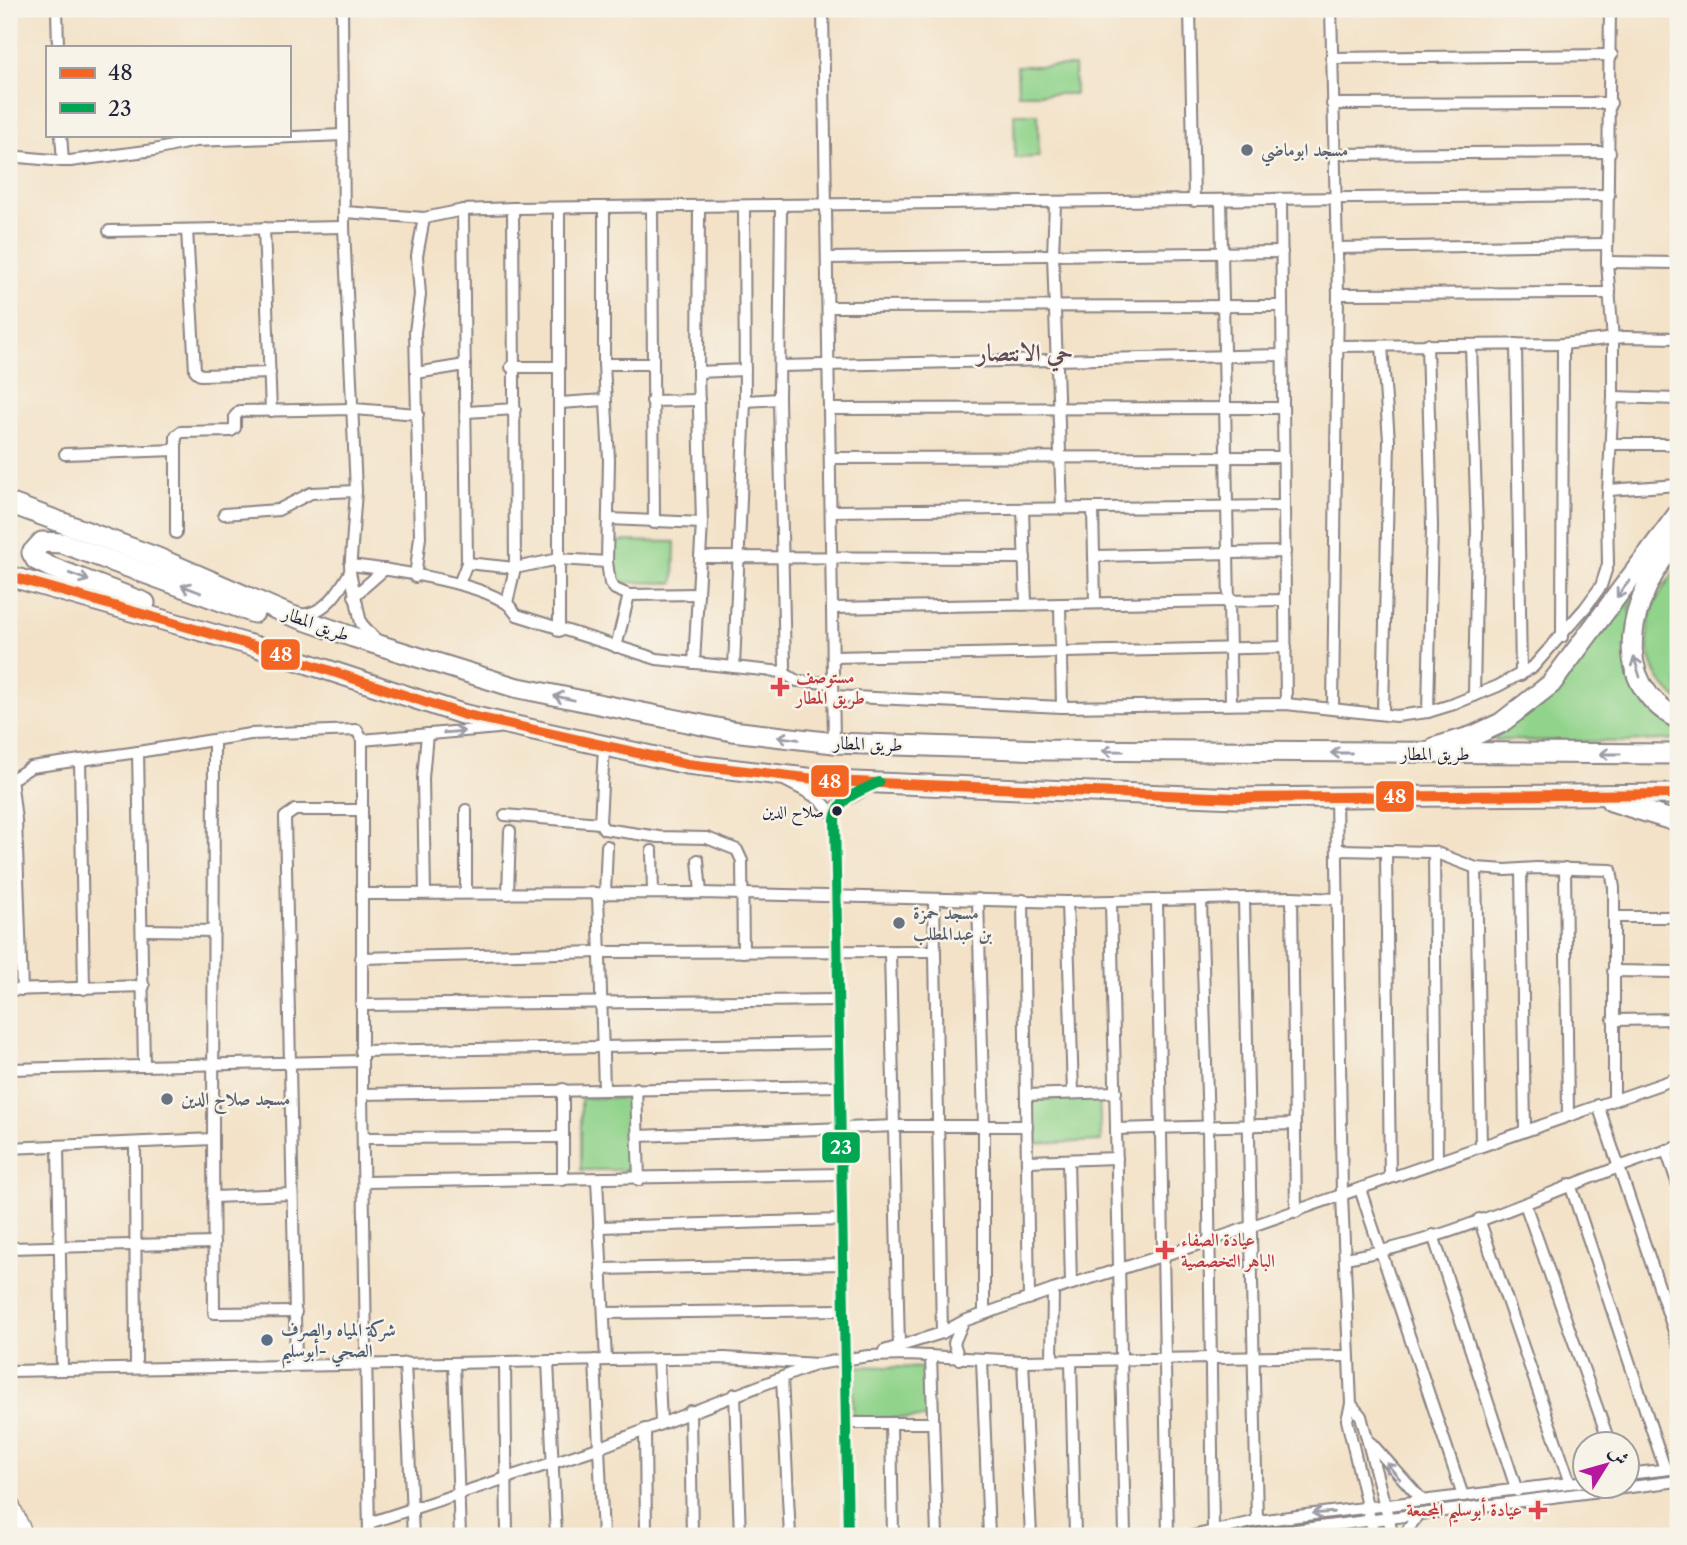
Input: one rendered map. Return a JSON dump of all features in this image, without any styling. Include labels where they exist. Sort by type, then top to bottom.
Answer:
[{"type":"highway","name":"طريق المطار","points":[[9,503],[91,532],[287,614],[514,687],[732,731],[834,743],[1046,750],[1678,754]]},
{"type":"highway","points":[[1409,754],[1473,736],[1501,723],[1528,705],[1551,684],[1573,656],[1678,514]]},
{"type":"highway","points":[[1678,536],[1650,577],[1639,600],[1633,622],[1632,646],[1644,686],[1659,705],[1678,719]]},
{"type":"highway","points":[[514,687],[358,649],[62,543],[41,542],[32,552],[36,560],[50,567],[254,646],[414,700],[514,727],[687,764],[777,775],[993,790],[1237,798],[1336,795],[1678,794]]},
{"type":"highway","points":[[9,576],[254,646]]},
{"type":"highway","points":[[1586,794],[1678,822]]},
{"type":"main road","points":[[9,1503],[24,1536]]},
{"type":"street","points":[[57,9],[58,46]]},
{"type":"street","points":[[342,9],[344,227],[356,491],[350,569],[361,624],[381,645]]},
{"type":"street","points":[[823,9],[834,743]]},
{"type":"street","points":[[1190,9],[1194,201]]},
{"type":"street","points":[[1331,9],[1338,294],[1333,709]]},
{"type":"street","points":[[834,696],[1062,707],[1286,704],[1396,716],[1427,712],[1474,696],[1521,675],[1562,637],[1605,576],[1614,397],[1614,340],[1607,262],[1612,55],[1610,9]]},
{"type":"street","points":[[1331,58],[1612,55]]},
{"type":"street","points":[[1332,104],[1611,103]]},
{"type":"street","points":[[9,156],[63,161],[154,150],[195,141],[343,135]]},
{"type":"street","points":[[61,136],[63,161]]},
{"type":"street","points":[[1333,154],[1610,152]]},
{"type":"street","points":[[345,212],[424,218],[463,210],[513,208],[652,209],[1609,195]]},
{"type":"street","points":[[1281,200],[1286,704]]},
{"type":"street","points":[[1221,201],[1231,704]]},
{"type":"street","points":[[1055,203],[1053,255],[1062,509]]},
{"type":"street","points":[[734,667],[741,558],[745,401],[744,206]]},
{"type":"street","points":[[781,206],[779,399],[783,557],[782,672]]},
{"type":"street","points":[[604,207],[604,364],[609,519],[607,562],[610,583],[629,595],[698,594]]},
{"type":"street","points":[[507,603],[515,568],[515,409],[511,367],[513,208]]},
{"type":"street","points":[[694,663],[702,523],[698,372],[699,208]]},
{"type":"street","points":[[559,209],[559,631]]},
{"type":"street","points":[[652,209],[654,523]]},
{"type":"street","points":[[459,583],[467,563],[463,210]]},
{"type":"street","points":[[415,577],[420,537],[415,332],[420,295],[418,256],[424,218]]},
{"type":"street","points":[[109,230],[344,227]]},
{"type":"street","points":[[264,228],[271,411]]},
{"type":"street","points":[[187,230],[195,370],[201,375],[270,373]]},
{"type":"street","points":[[1337,248],[1607,244]]},
{"type":"street","points":[[827,258],[1282,252]]},
{"type":"street","points":[[1607,262],[1678,263]]},
{"type":"street","points":[[1338,294],[1610,293]]},
{"type":"street","points":[[828,307],[1282,306]]},
{"type":"street","points":[[1337,346],[1563,344],[1624,337],[1678,338]]},
{"type":"street","points":[[1427,344],[1432,526],[1427,712]]},
{"type":"street","points":[[1516,344],[1521,675]]},
{"type":"street","points":[[1562,637],[1563,344]]},
{"type":"street","points":[[1471,345],[1477,530],[1474,696]]},
{"type":"street","points":[[1382,346],[1389,440],[1383,713]]},
{"type":"street","points":[[780,366],[1282,355]]},
{"type":"street","points":[[604,364],[652,364]]},
{"type":"street","points":[[416,373],[465,365]]},
{"type":"street","points":[[511,367],[559,367]]},
{"type":"street","points":[[698,372],[745,370]]},
{"type":"street","points":[[1614,397],[1678,399]]},
{"type":"street","points":[[745,401],[779,399]]},
{"type":"street","points":[[560,403],[605,400]]},
{"type":"street","points":[[652,401],[699,400]]},
{"type":"street","points":[[829,409],[1283,408]]},
{"type":"street","points":[[176,533],[176,436],[181,432],[231,431],[235,428],[235,416],[240,411],[354,409],[418,414]]},
{"type":"street","points":[[467,412],[515,409]]},
{"type":"street","points":[[1611,444],[1678,444]]},
{"type":"street","points":[[65,454],[176,450]]},
{"type":"street","points":[[830,458],[1284,457]]},
{"type":"street","points":[[1609,490],[1678,485]]},
{"type":"street","points":[[224,514],[278,510],[311,493],[356,491]]},
{"type":"street","points":[[831,511],[1284,506]]},
{"type":"street","points":[[1023,509],[1026,604]]},
{"type":"street","points":[[1093,509],[1095,603]]},
{"type":"street","points":[[609,519],[702,523]]},
{"type":"street","points":[[1095,556],[1284,552]]},
{"type":"street","points":[[700,557],[1025,558]]},
{"type":"street","points":[[467,563],[515,568],[559,559],[607,562]]},
{"type":"street","points":[[350,569],[385,569],[415,577],[459,583],[507,603],[517,615],[559,631],[657,659],[782,672],[797,681],[833,683]]},
{"type":"street","points":[[287,614],[303,615],[323,607],[332,599],[350,569]]},
{"type":"street","points":[[354,596],[385,569]]},
{"type":"street","points":[[616,647],[629,595]]},
{"type":"street","points":[[832,608],[1285,600]]},
{"type":"street","points":[[1060,604],[1062,707]]},
{"type":"street","points":[[833,657],[1286,647]]},
{"type":"street","points":[[362,740],[514,727]]},
{"type":"street","points":[[22,990],[16,820],[10,779],[31,766],[214,742],[250,734],[357,730],[362,740],[361,1005],[369,1536]]},
{"type":"street","points":[[425,893],[423,778],[427,734]]},
{"type":"street","points":[[214,742],[214,1313],[296,1312]]},
{"type":"street","points":[[604,748],[600,823],[604,829],[659,837],[706,838],[731,846],[741,856],[744,894],[743,952]]},
{"type":"street","points":[[138,752],[144,1066]]},
{"type":"street","points":[[80,760],[85,989]]},
{"type":"street","points":[[777,775],[821,801],[831,809],[835,819]]},
{"type":"street","points":[[848,1536],[835,819],[838,805],[843,800],[879,782]]},
{"type":"street","points":[[1336,795],[1342,1195],[1351,1404],[1347,1420],[1365,1510],[1374,1536]]},
{"type":"street","points":[[296,1365],[285,817],[295,810],[360,810]]},
{"type":"street","points":[[466,810],[466,893]]},
{"type":"street","points":[[505,815],[600,823]]},
{"type":"street","points":[[508,894],[510,831]]},
{"type":"street","points":[[604,1088],[600,1000],[601,894],[607,846]]},
{"type":"street","points":[[1338,850],[1434,852],[1476,868],[1611,870],[1614,917],[1614,1099]]},
{"type":"street","points":[[652,851],[653,893]]},
{"type":"street","points":[[1386,851],[1390,1177]]},
{"type":"street","points":[[1434,852],[1437,1161]]},
{"type":"street","points":[[698,860],[701,893]]},
{"type":"street","points":[[1476,868],[1481,1146]]},
{"type":"street","points":[[1565,868],[1568,1114]]},
{"type":"street","points":[[1521,870],[1525,1129]]},
{"type":"street","points":[[363,894],[701,893],[1067,902],[1292,897],[1338,899]]},
{"type":"street","points":[[1292,897],[1296,1212]]},
{"type":"street","points":[[978,899],[984,1124],[984,1314]]},
{"type":"street","points":[[1244,899],[1257,1521]]},
{"type":"street","points":[[934,900],[942,1333]]},
{"type":"street","points":[[1023,901],[1028,1299]]},
{"type":"street","points":[[1111,901],[1125,1536]]},
{"type":"street","points":[[1157,901],[1168,1536]]},
{"type":"street","points":[[1201,901],[1208,1127],[1213,1532]]},
{"type":"street","points":[[1067,902],[1073,1093]]},
{"type":"street","points":[[1614,917],[1678,917]]},
{"type":"street","points":[[143,930],[214,931]]},
{"type":"street","points":[[361,958],[601,952],[933,951]]},
{"type":"street","points":[[890,952],[899,1347]]},
{"type":"street","points":[[1613,971],[1678,972]]},
{"type":"street","points":[[9,990],[144,986]]},
{"type":"street","points":[[361,1005],[600,1000],[838,1000]]},
{"type":"street","points":[[1613,1020],[1678,1019]]},
{"type":"street","points":[[9,1069],[288,1063],[362,1056],[602,1046],[839,1044]]},
{"type":"street","points":[[9,1371],[725,1358],[817,1364],[868,1356],[942,1333],[964,1321],[1053,1290],[1296,1212],[1525,1129],[1678,1078]]},
{"type":"street","points":[[362,1094],[840,1086]]},
{"type":"street","points":[[636,1088],[639,1180]]},
{"type":"street","points":[[563,1089],[563,1180]]},
{"type":"street","points":[[1026,1095],[1116,1092]]},
{"type":"street","points":[[1598,1105],[1621,1166],[1678,1343]]},
{"type":"street","points":[[1116,1129],[1294,1124]]},
{"type":"street","points":[[638,1136],[895,1126],[1027,1126]]},
{"type":"street","points":[[363,1138],[563,1137]]},
{"type":"street","points":[[9,1148],[213,1139]]},
{"type":"street","points":[[135,1143],[136,1367]]},
{"type":"street","points":[[58,1146],[62,1370]]},
{"type":"street","points":[[1345,1258],[1380,1252],[1433,1235],[1678,1147]]},
{"type":"street","points":[[1667,1150],[1678,1185]]},
{"type":"street","points":[[1028,1161],[1117,1158]]},
{"type":"street","points":[[1068,1160],[1071,1284]]},
{"type":"street","points":[[364,1182],[639,1180],[842,1174]]},
{"type":"street","points":[[597,1180],[604,1313],[600,1360],[603,1536]]},
{"type":"street","points":[[1570,1184],[1665,1469]]},
{"type":"street","points":[[1360,1189],[1463,1496]]},
{"type":"street","points":[[213,1196],[292,1194]]},
{"type":"street","points":[[1525,1204],[1605,1430]]},
{"type":"street","points":[[1249,1536],[1368,1521],[1386,1512],[1423,1501],[1570,1483],[1479,1219]]},
{"type":"street","points":[[599,1227],[842,1220]]},
{"type":"street","points":[[1433,1235],[1517,1491]]},
{"type":"street","points":[[9,1248],[214,1243]]},
{"type":"street","points":[[601,1269],[843,1264]]},
{"type":"street","points":[[1052,1360],[1053,1290]]},
{"type":"street","points":[[604,1313],[844,1310]]},
{"type":"street","points":[[959,1359],[954,1343],[964,1321]]},
{"type":"street","points":[[868,1356],[1023,1361],[1348,1356]]},
{"type":"street","points":[[931,1356],[937,1536]]},
{"type":"street","points":[[658,1359],[661,1422]]},
{"type":"street","points":[[982,1360],[989,1536]]},
{"type":"street","points":[[1071,1360],[1075,1536]]},
{"type":"street","points":[[548,1361],[556,1536]]},
{"type":"street","points":[[1023,1361],[1031,1536]]},
{"type":"street","points":[[405,1363],[413,1536]]},
{"type":"street","points":[[454,1363],[460,1536]]},
{"type":"street","points":[[505,1363],[507,1536]]},
{"type":"street","points":[[369,1523],[601,1447],[817,1364]]},
{"type":"street","points":[[782,1378],[790,1536]]},
{"type":"street","points":[[735,1394],[740,1536]]},
{"type":"street","points":[[1351,1404],[1361,1416],[1393,1536]]},
{"type":"street","points":[[690,1411],[692,1536]]},
{"type":"street","points":[[846,1423],[933,1423]]},
{"type":"street","points":[[891,1423],[893,1536]]},
{"type":"street","points":[[645,1429],[646,1536]]},
{"type":"street","points":[[1367,1438],[1394,1473],[1423,1501]]},
{"type":"street","points":[[1642,1472],[1678,1468]]},
{"type":"street","points":[[1192,1536],[1257,1521],[1365,1510],[1418,1514],[1678,1480]]},
{"type":"street","points":[[1404,1536],[1418,1514]]},
{"type":"street","points":[[1315,1529],[1337,1536]]},
{"type":"green space","points":[[1017,66],[1074,66],[1075,94],[1018,94]]},
{"type":"green space","points":[[1014,114],[1038,114],[1039,157],[1015,158]]},
{"type":"green space","points":[[614,541],[675,542],[674,583],[613,582]]},
{"type":"green space","points":[[1678,566],[1678,699],[1659,679],[1653,667],[1648,640],[1657,599]]},
{"type":"green space","points":[[1646,570],[1630,609],[1644,699],[1678,731],[1678,739],[1624,742],[1494,740]]},
{"type":"green space","points":[[1099,1097],[1101,1141],[1030,1144],[1027,1100]]},
{"type":"green space","points":[[581,1098],[630,1098],[631,1170],[581,1170]]},
{"type":"green space","points":[[852,1366],[927,1368],[929,1418],[853,1419]]},
{"type":"transit line","name":"48","points":[[9,576],[254,646],[462,714],[687,764],[832,781],[1237,798],[1678,794]]},
{"type":"transit line","name":"23","points":[[848,1536],[835,819],[837,811],[846,800],[879,782]]},
{"type":"place","name":"مسجد ابوماضي","points":[[1247,150]]},
{"type":"place","name":"مستوصف طريق المطار","points":[[780,687]]},
{"type":"place","name":"صلاح الدين","points":[[837,811]]},
{"type":"place","name":"مسجد حمزة بن عبدالمطلب","points":[[899,923]]},
{"type":"place","name":"مسجد صلاح الدين","points":[[167,1099]]},
{"type":"place","name":"عيادة الصفاء الباهر التخصصية","points":[[1165,1250]]},
{"type":"place","name":"شركة المياه والصرف الصحي -أبوسليم","points":[[267,1340]]},
{"type":"place","name":"عيادة أبوسليم المجمعة","points":[[1538,1510]]},
{"type":"district","name":"حي الانتصار","points":[[1025,353]]}]
